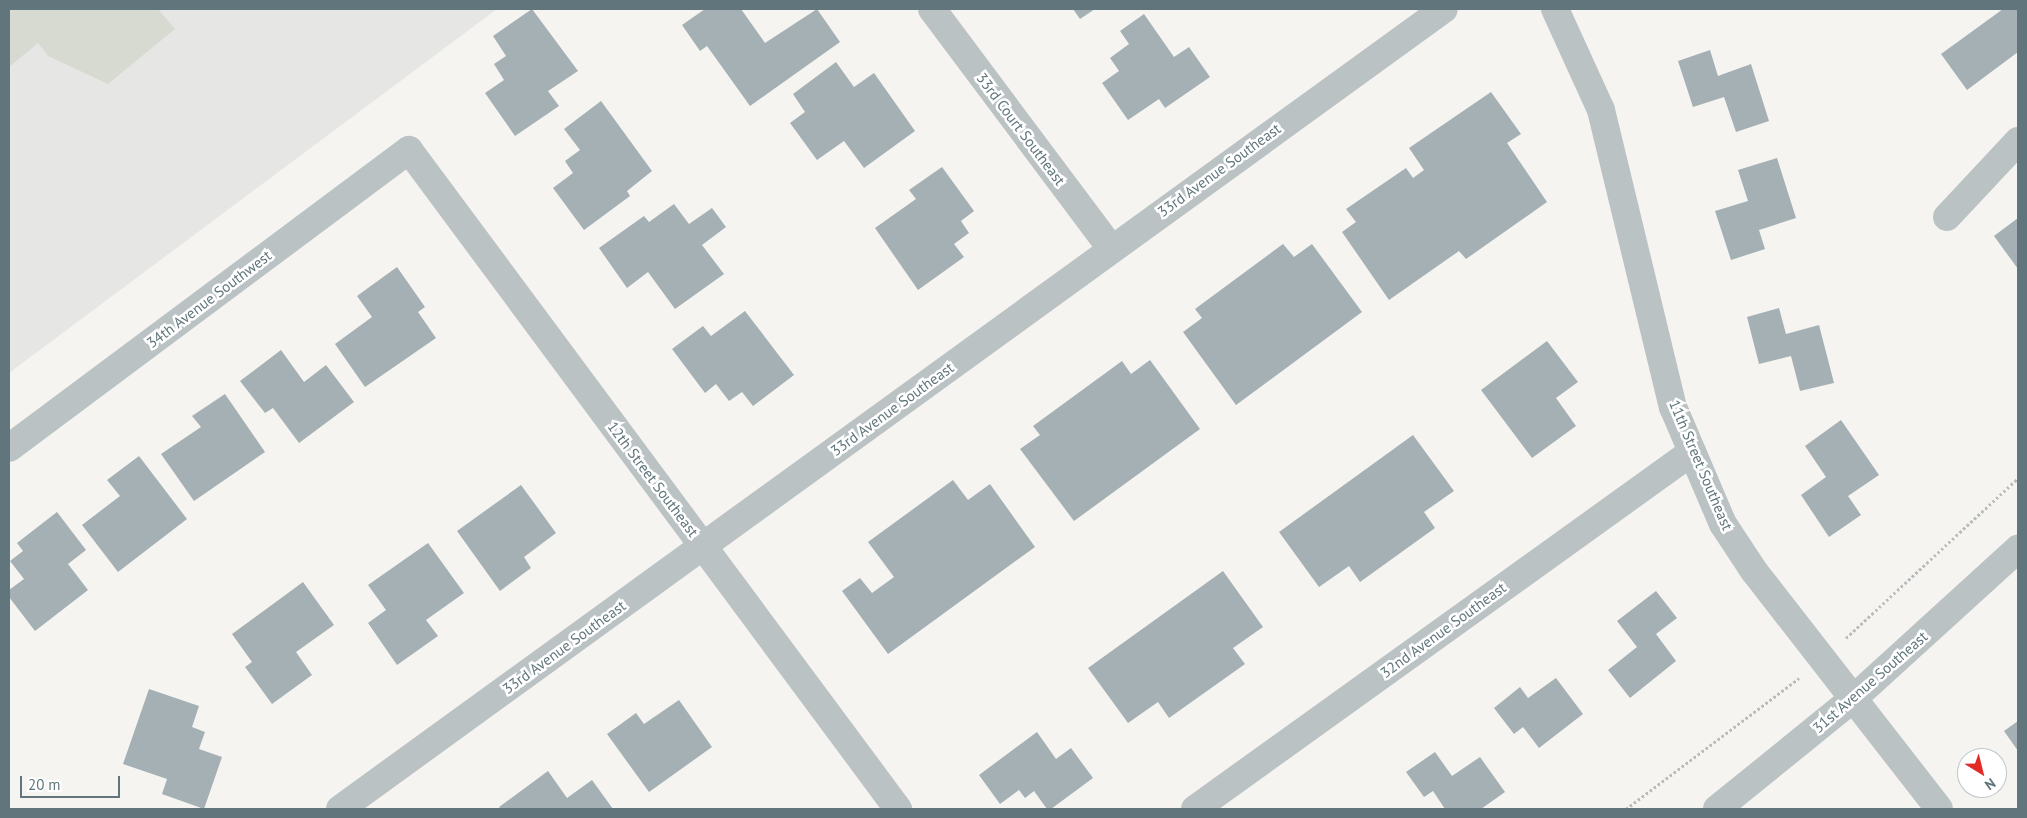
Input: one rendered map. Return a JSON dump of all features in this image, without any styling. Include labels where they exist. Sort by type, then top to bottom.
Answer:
[{"type":"street","name":"33rd Court Southeast","points":[[932,9],[1111,248]]},
{"type":"street","name":"33rd Avenue Southeast","points":[[340,809],[703,547],[1111,248],[1444,9]]},
{"type":"street","name":"11th Street Southeast","points":[[1555,9],[1601,110],[1673,407],[1723,524],[1748,563],[1939,809]]},
{"type":"street","points":[[1947,218],[2018,141]]},
{"type":"street","name":"34th Avenue Southwest","points":[[9,448],[409,150]]},
{"type":"street","name":"12th Street Southeast","points":[[409,150],[898,809]]},
{"type":"street","name":"32nd Avenue Southeast","points":[[1195,809],[1692,452]]},
{"type":"street","name":"31st Avenue Southeast","points":[[1717,809],[1854,698],[2018,550]]},
{"type":"shaded area","points":[[9,9],[497,9],[9,373]]},
{"type":"shaded area","points":[[9,9],[158,9],[175,29],[108,84],[48,56],[38,43],[9,67]]},
{"type":"building","points":[[532,9],[578,71],[548,91],[559,106],[515,136],[485,93],[504,80],[494,64],[506,56],[493,36]]},
{"type":"building","points":[[705,9],[741,9],[765,43],[817,9],[840,42],[750,106],[707,46],[700,51],[682,25]]},
{"type":"building","points":[[1073,9],[1095,9],[1080,19]]},
{"type":"building","points":[[2003,9],[2018,9],[2018,52],[1967,90],[1941,54]]},
{"type":"building","points":[[1144,14],[1174,57],[1189,47],[1210,77],[1165,108],[1159,99],[1128,120],[1102,83],[1119,71],[1110,58],[1129,44],[1120,31]]},
{"type":"building","points":[[1710,50],[1718,76],[1751,64],[1769,121],[1736,132],[1724,97],[1693,107],[1678,61]]},
{"type":"building","points":[[836,62],[854,87],[874,73],[915,131],[864,168],[844,141],[817,160],[790,123],[805,112],[793,94]]},
{"type":"building","points":[[1491,92],[1521,134],[1507,143],[1547,202],[1466,259],[1459,251],[1389,300],[1342,232],[1356,222],[1346,209],[1406,168],[1413,178],[1424,170],[1409,148]]},
{"type":"building","points":[[601,101],[652,171],[627,191],[630,196],[584,230],[553,188],[573,173],[565,161],[580,150],[564,129]]},
{"type":"building","points":[[1777,158],[1796,218],[1759,230],[1765,249],[1731,260],[1715,211],[1748,201],[1738,170]]},
{"type":"building","points":[[942,167],[974,211],[961,221],[969,233],[954,244],[964,257],[918,290],[875,228],[916,199],[909,190]]},
{"type":"building","points":[[674,204],[689,224],[712,208],[726,227],[702,245],[724,274],[675,309],[648,272],[627,288],[599,248],[644,216],[649,222]]},
{"type":"building","points":[[2018,218],[2018,269],[1994,236]]},
{"type":"building","points":[[1283,244],[1294,257],[1312,244],[1362,312],[1236,405],[1183,332],[1202,318],[1195,309]]},
{"type":"building","points":[[397,267],[425,307],[418,312],[436,338],[365,387],[335,344],[372,317],[357,296]]},
{"type":"building","points":[[1779,308],[1786,334],[1819,325],[1834,383],[1800,391],[1791,356],[1759,364],[1747,317]]},
{"type":"building","points":[[745,311],[794,375],[753,406],[742,392],[729,401],[716,384],[705,393],[672,349],[703,326],[711,336]]},
{"type":"building","points":[[1547,341],[1578,382],[1556,398],[1576,426],[1532,458],[1481,390]]},
{"type":"building","points":[[281,350],[304,382],[326,365],[354,402],[299,443],[273,408],[265,413],[240,381]]},
{"type":"building","points":[[1150,360],[1200,429],[1074,521],[1020,449],[1040,435],[1033,426],[1122,361],[1131,374]]},
{"type":"building","points":[[225,394],[265,452],[194,501],[161,454],[201,427],[192,416]]},
{"type":"building","points":[[1841,420],[1879,475],[1848,496],[1861,515],[1829,537],[1801,495],[1826,477],[1805,446]]},
{"type":"building","points":[[1413,435],[1454,491],[1424,512],[1435,528],[1360,582],[1349,566],[1319,587],[1279,532]]},
{"type":"building","points":[[139,456],[187,519],[118,572],[82,525],[120,496],[107,480]]},
{"type":"building","points":[[953,480],[968,500],[990,484],[1035,547],[888,654],[842,591],[860,578],[872,593],[894,577],[868,542]]},
{"type":"building","points":[[521,485],[556,533],[524,557],[531,568],[500,591],[457,531]]},
{"type":"building","points":[[57,512],[86,550],[68,564],[88,590],[35,631],[9,597],[9,590],[24,579],[10,561],[23,551],[17,543]]},
{"type":"building","points":[[428,543],[464,593],[426,620],[438,636],[397,665],[368,623],[386,610],[368,585]]},
{"type":"building","points":[[1223,571],[1263,627],[1233,648],[1245,664],[1169,718],[1158,702],[1128,723],[1088,668]]},
{"type":"building","points":[[303,582],[334,625],[296,652],[312,675],[272,704],[245,667],[252,662],[232,634]]},
{"type":"building","points":[[1656,591],[1677,618],[1656,634],[1676,661],[1630,698],[1608,670],[1637,647],[1617,621]]},
{"type":"building","points":[[1556,678],[1583,714],[1539,748],[1523,727],[1514,734],[1494,708],[1520,687],[1528,698]]},
{"type":"building","points":[[149,689],[199,706],[192,727],[205,732],[199,749],[222,757],[204,809],[162,794],[167,779],[123,764]]},
{"type":"building","points":[[679,700],[712,747],[649,792],[607,734],[636,713],[644,724]]},
{"type":"building","points":[[2018,721],[2018,751],[2004,731]]},
{"type":"building","points":[[1037,732],[1056,759],[1071,748],[1093,778],[1051,809],[1047,809],[1034,791],[1025,798],[1019,790],[1000,804],[979,775]]},
{"type":"building","points":[[1435,752],[1452,776],[1480,757],[1505,792],[1481,809],[1445,809],[1433,791],[1424,797],[1406,772]]},
{"type":"building","points":[[548,771],[567,798],[592,780],[613,809],[501,809],[499,807]]}]
